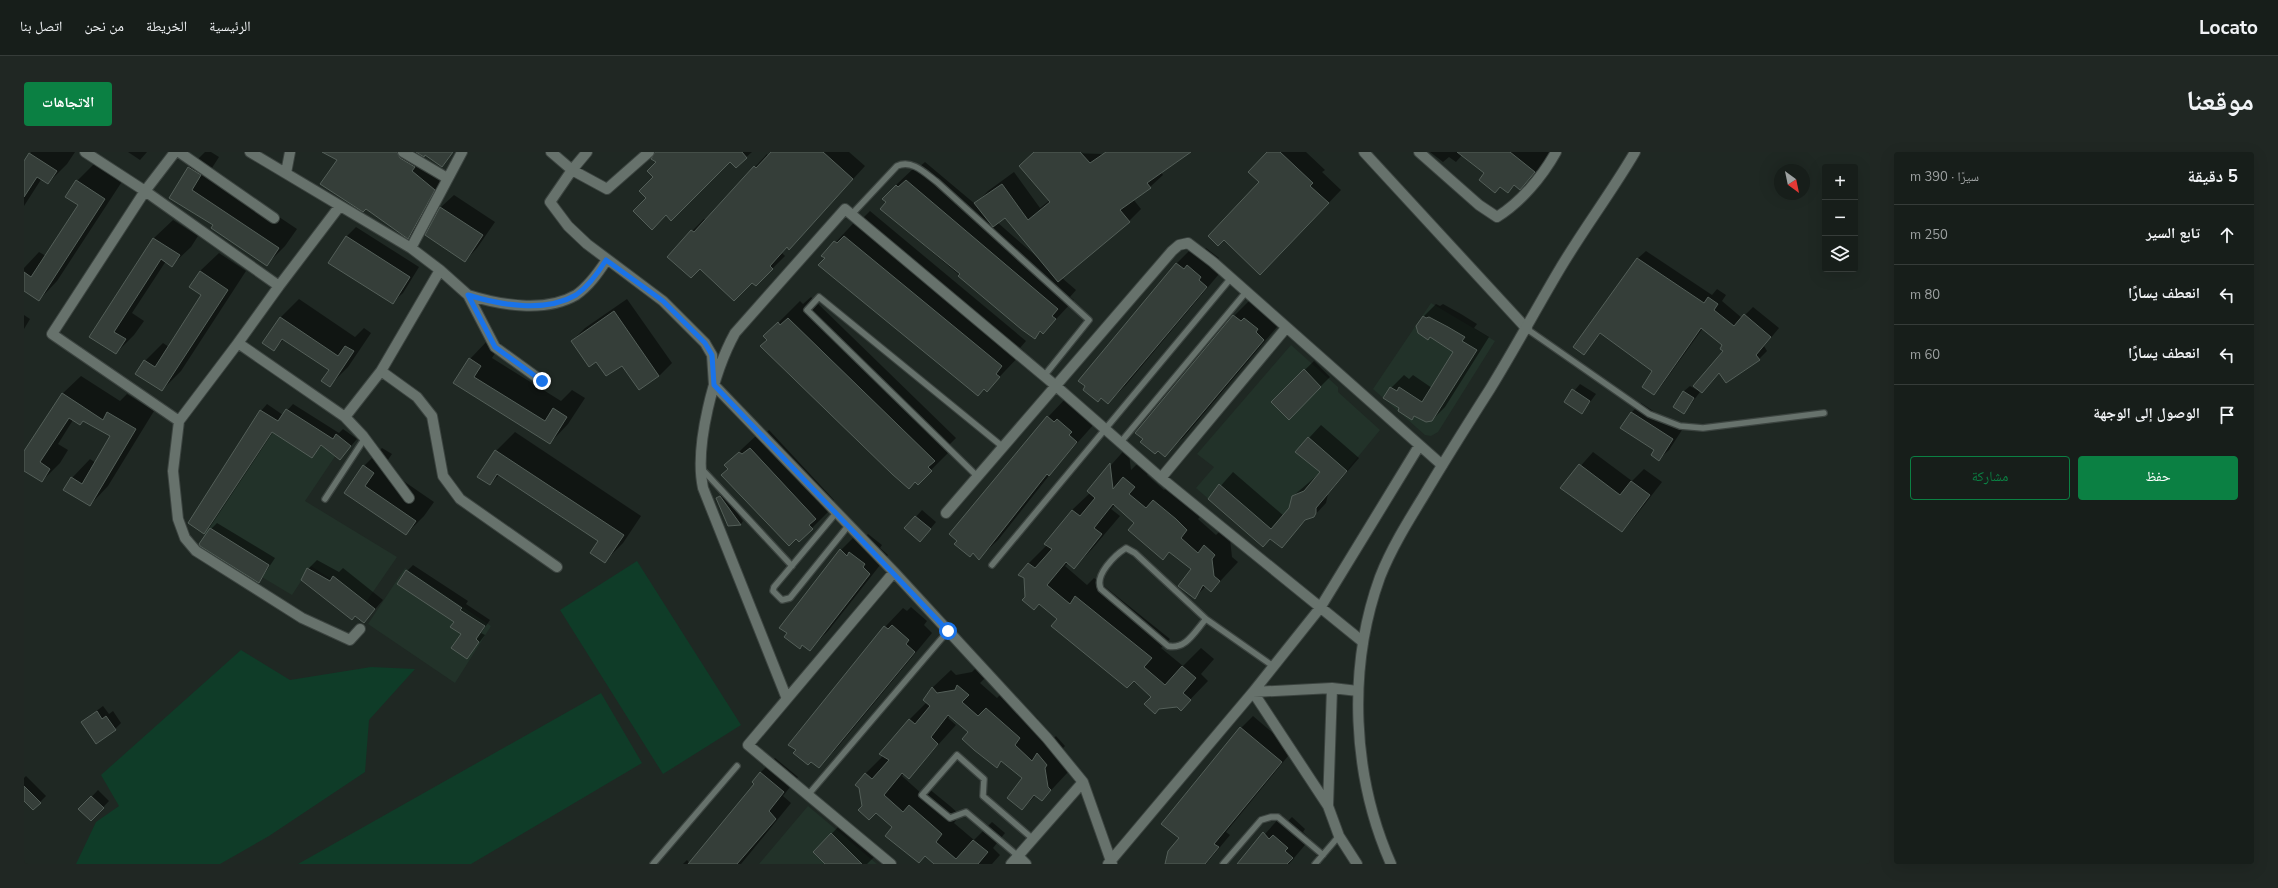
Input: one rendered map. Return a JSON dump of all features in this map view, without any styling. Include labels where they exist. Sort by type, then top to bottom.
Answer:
[{"type":"street","points":[[85,152],[145,191],[279,286]]},
{"type":"street","points":[[174,152],[145,191],[52,334],[179,421]]},
{"type":"street","points":[[179,152],[274,218]]},
{"type":"street","points":[[250,152],[339,207],[411,248],[440,270],[468,295],[495,347],[542,381]]},
{"type":"street","points":[[286,173],[290,152]]},
{"type":"street","points":[[403,152],[447,178]]},
{"type":"street","points":[[411,248],[462,152]]},
{"type":"street","points":[[551,152],[572,170],[607,189],[649,152]]},
{"type":"street","points":[[587,152],[572,170],[550,202],[568,226],[606,260],[663,301],[705,343],[712,355],[714,385],[848,526],[894,572],[1048,738],[1083,782],[1110,863]]},
{"type":"street","points":[[1364,152],[1527,329]]},
{"type":"street","points":[[1419,152],[1479,205],[1497,217],[1514,206],[1550,163],[1556,152]]},
{"type":"street","points":[[1391,864],[1372,809],[1362,760],[1358,690],[1363,642],[1370,607],[1392,550],[1442,465],[1527,329],[1558,271],[1635,152]]},
{"type":"street","points":[[339,207],[179,421],[173,471],[178,519],[185,538],[192,547],[302,618],[350,640],[360,629]]},
{"type":"street","points":[[787,700],[703,488],[700,466],[714,385],[724,353],[735,333],[845,208],[1056,386],[1161,478],[1363,642]]},
{"type":"street","points":[[946,513],[1172,251],[1179,245],[1188,243],[1231,278],[1442,465]]},
{"type":"street","points":[[468,295],[497,304],[529,305],[555,303],[576,295],[592,281],[606,260]]},
{"type":"street","points":[[345,417],[381,371],[440,270]]},
{"type":"street","points":[[1161,478],[1286,328]]},
{"type":"street","points":[[238,343],[345,417],[365,438],[409,498]]},
{"type":"street","points":[[381,371],[417,397],[432,416],[443,476],[460,499],[557,567]]},
{"type":"street","points":[[1110,863],[1253,692],[1320,608],[1419,446]]},
{"type":"street","points":[[891,864],[748,745],[894,572]]},
{"type":"street","points":[[1253,692],[1332,688],[1358,690]]},
{"type":"street","points":[[1328,806],[1332,688]]},
{"type":"street","points":[[1253,692],[1328,806],[1339,836],[1357,864]]},
{"type":"street","points":[[1011,864],[1083,782]]},
{"type":"street","points":[[1018,856],[1026,864]]},
{"type":"lane","points":[[852,214],[897,166],[903,163],[910,163],[937,182],[1089,320],[1044,376]]},
{"type":"lane","points":[[992,565],[1231,278]]},
{"type":"lane","points":[[1120,443],[1246,292]]},
{"type":"lane","points":[[978,477],[807,310],[819,297],[1003,447]]},
{"type":"lane","points":[[1527,329],[1649,414],[1669,423],[1703,428],[1824,413]]},
{"type":"lane","points":[[325,499],[365,438]]},
{"type":"lane","points":[[700,466],[792,566]]},
{"type":"lane","points":[[836,513],[774,587],[773,591],[782,600],[790,598],[848,526]]},
{"type":"lane","points":[[1206,619],[1183,645],[1174,648],[1168,646],[1101,589],[1098,583],[1100,576],[1120,552],[1126,548],[1135,553],[1206,619],[1273,666]]},
{"type":"lane","points":[[808,795],[948,631]]},
{"type":"lane","points":[[1018,856],[966,812],[950,818],[922,795],[957,755],[984,779],[983,796],[1033,839]]},
{"type":"lane","points":[[653,864],[737,766]]},
{"type":"lane","points":[[1223,864],[1261,820],[1271,817],[1278,817],[1323,855]]},
{"type":"lane","points":[[1315,864],[1339,836]]},
{"type":"shaded area","points":[[1431,303],[1495,341],[1438,432],[1431,436],[1425,435],[1373,389]]},
{"type":"shaded area","points":[[1291,345],[1338,387],[1338,392],[1380,430],[1316,508],[1314,517],[1305,520],[1282,548],[1270,539],[1263,547],[1196,488],[1214,467],[1197,454]]},
{"type":"shaded area","points":[[286,409],[342,446],[305,501],[397,557],[366,602],[311,566],[292,595],[262,577],[258,584],[198,546],[205,535],[188,523],[260,410],[278,421]]},
{"type":"shaded area","points":[[405,568],[491,626],[455,683],[368,624]]},
{"type":"shaded area","points":[[808,806],[877,864],[759,864]]},
{"type":"green space","points":[[637,561],[741,725],[663,774],[560,610]]},
{"type":"green space","points":[[241,650],[290,680],[371,667],[415,669],[369,720],[365,772],[269,836],[220,864],[76,864],[96,822],[119,806],[101,775]]},
{"type":"green space","points":[[601,693],[642,763],[471,864],[298,864]]},
{"type":"building","points":[[322,152],[397,152],[400,158],[415,167],[412,171],[435,190],[408,239],[366,209],[363,212],[320,184],[337,160]]},
{"type":"building","points":[[416,152],[453,152],[442,167],[425,155],[424,157]]},
{"type":"building","points":[[655,152],[742,152],[747,158],[736,168],[730,162],[671,221],[666,215],[652,230],[633,211],[646,198],[639,191],[653,177],[647,171],[656,162],[651,159]]},
{"type":"building","points":[[771,152],[823,152],[853,179],[789,250],[787,247],[770,266],[773,269],[756,286],[752,283],[734,301],[700,269],[691,278],[667,257],[691,230],[694,232],[754,166],[756,168]]},
{"type":"building","points":[[1034,152],[1080,152],[1090,163],[1106,152],[1191,152],[1147,183],[1151,188],[1120,210],[1130,222],[1058,282],[1005,218],[993,227],[974,203],[1002,184],[1028,220],[1050,202],[1019,166]]},
{"type":"building","points":[[1267,152],[1280,152],[1313,183],[1310,186],[1329,203],[1260,275],[1224,240],[1218,246],[1208,236],[1259,182],[1248,172]]},
{"type":"building","points":[[1457,152],[1510,152],[1535,172],[1520,190],[1514,185],[1508,193],[1500,187],[1495,193],[1479,180],[1484,173]]},
{"type":"building","points":[[29,153],[57,171],[48,184],[37,177],[24,197],[24,161]]},
{"type":"building","points":[[188,167],[201,175],[192,190],[279,248],[267,266],[211,228],[213,225],[169,198]]},
{"type":"building","points":[[76,180],[105,199],[39,301],[24,291],[24,272],[31,277],[78,205],[65,197]]},
{"type":"building","points":[[906,180],[1058,309],[1052,316],[1056,319],[1043,334],[1040,331],[1035,339],[1021,329],[958,276],[960,274],[880,209],[886,202],[882,199],[896,185],[898,187]]},
{"type":"building","points":[[440,207],[483,235],[465,262],[425,235]]},
{"type":"building","points":[[346,236],[410,277],[393,304],[328,263]]},
{"type":"building","points":[[844,236],[1002,366],[996,374],[1000,377],[987,392],[984,389],[978,396],[818,265],[825,258],[821,256],[834,241],[837,243]]},
{"type":"building","points":[[153,238],[180,255],[172,267],[161,259],[114,332],[126,339],[116,354],[89,337]]},
{"type":"building","points":[[1637,258],[1704,303],[1708,297],[1718,304],[1714,310],[1734,326],[1744,314],[1771,337],[1756,355],[1760,360],[1726,383],[1719,373],[1702,393],[1693,386],[1723,351],[1720,349],[1722,345],[1701,328],[1654,395],[1642,387],[1652,371],[1600,333],[1584,355],[1573,347]]},
{"type":"building","points":[[1176,263],[1184,269],[1187,265],[1201,277],[1199,280],[1207,287],[1108,404],[1101,398],[1098,402],[1083,390],[1085,386],[1078,381]]},
{"type":"building","points":[[200,271],[228,290],[162,391],[135,374],[144,360],[155,367],[201,295],[189,287]]},
{"type":"building","points":[[614,311],[659,376],[639,390],[622,366],[606,376],[596,362],[589,367],[571,341]]},
{"type":"building","points":[[1233,315],[1241,321],[1244,318],[1258,329],[1256,332],[1264,340],[1165,457],[1158,451],[1155,454],[1140,442],[1143,439],[1135,433]]},
{"type":"building","points":[[1423,316],[1426,318],[1429,317],[1465,337],[1462,341],[1477,350],[1432,421],[1426,422],[1414,416],[1412,420],[1398,411],[1399,408],[1383,398],[1390,387],[1397,391],[1399,387],[1422,402],[1453,352],[1430,337],[1428,340],[1418,333],[1416,326]]},
{"type":"building","points":[[280,317],[338,356],[345,346],[354,351],[330,387],[321,381],[329,370],[282,339],[274,351],[262,343]]},
{"type":"building","points":[[788,318],[935,461],[928,467],[932,471],[918,485],[915,482],[909,489],[760,346],[767,340],[763,336],[778,322],[780,325]]},
{"type":"building","points":[[469,358],[481,366],[474,377],[545,421],[553,408],[567,417],[550,444],[453,383]]},
{"type":"building","points":[[1304,369],[1321,387],[1289,420],[1271,402]]},
{"type":"building","points":[[1572,389],[1590,401],[1582,414],[1564,402]]},
{"type":"building","points":[[1683,391],[1694,398],[1684,414],[1673,407]]},
{"type":"building","points":[[62,393],[103,420],[107,412],[136,429],[90,506],[63,490],[71,477],[82,484],[110,436],[83,421],[80,425],[69,418],[40,462],[50,469],[42,482],[24,471],[24,451]]},
{"type":"building","points":[[286,409],[333,439],[336,434],[351,446],[340,460],[321,445],[312,458],[272,432],[204,534],[188,523],[260,410],[278,421]]},
{"type":"building","points":[[1631,412],[1673,439],[1659,461],[1651,455],[1654,450],[1620,428]]},
{"type":"building","points":[[1047,416],[1054,422],[1057,419],[1072,432],[1069,435],[1077,442],[1049,476],[1047,474],[979,560],[973,553],[970,557],[954,544],[957,541],[949,534]]},
{"type":"building","points":[[1308,437],[1347,471],[1316,508],[1314,517],[1305,520],[1282,548],[1270,539],[1263,547],[1208,499],[1219,484],[1271,529],[1289,508],[1292,496],[1304,491],[1320,472],[1295,452]]},
{"type":"building","points":[[750,448],[816,519],[809,525],[813,529],[799,542],[796,539],[789,546],[721,475],[728,469],[724,465],[739,452],[742,454]]},
{"type":"building","points":[[495,450],[624,535],[605,563],[590,553],[598,541],[497,474],[490,485],[477,477]]},
{"type":"building","points":[[1110,463],[1113,489],[1123,477],[1135,487],[1129,494],[1146,508],[1153,500],[1176,519],[1187,530],[1181,538],[1198,553],[1204,545],[1215,555],[1212,559],[1214,576],[1220,581],[1211,592],[1203,585],[1195,599],[1178,586],[1191,569],[1169,552],[1163,560],[1128,530],[1134,523],[1113,504],[1094,528],[1102,534],[1074,569],[1066,562],[1047,585],[1070,604],[1075,596],[1152,658],[1144,667],[1165,685],[1182,666],[1196,678],[1183,693],[1191,700],[1181,711],[1177,707],[1159,709],[1155,714],[1144,704],[1151,697],[1134,681],[1127,688],[1051,626],[1057,619],[1039,604],[1034,610],[1022,600],[1025,597],[1024,578],[1018,575],[1028,563],[1035,568],[1052,549],[1044,544],[1072,510],[1080,516],[1095,498],[1087,491]]},
{"type":"building","points":[[1579,464],[1620,495],[1631,481],[1650,495],[1622,532],[1560,488]]},
{"type":"building","points":[[363,465],[374,473],[365,486],[416,521],[406,535],[344,493]]},
{"type":"building","points":[[720,496],[741,525],[728,526],[716,498]]},
{"type":"building","points":[[915,516],[931,529],[920,542],[904,528]]},
{"type":"building","points":[[210,528],[269,565],[259,583],[200,546],[199,544]]},
{"type":"building","points":[[840,549],[847,556],[849,552],[865,564],[863,567],[870,574],[810,651],[802,645],[800,649],[784,637],[787,633],[779,628]]},
{"type":"building","points":[[307,568],[330,581],[333,576],[375,609],[364,623],[355,616],[352,620],[301,580]]},
{"type":"building","points":[[406,570],[462,608],[460,610],[485,626],[476,639],[479,642],[467,659],[451,648],[461,634],[450,627],[454,622],[397,584]]},
{"type":"building","points":[[892,625],[909,640],[906,644],[915,652],[819,768],[811,762],[808,765],[793,753],[796,750],[788,745],[884,626],[888,629]]},
{"type":"building","points":[[957,685],[969,695],[962,702],[978,716],[986,708],[1020,738],[1015,745],[1032,761],[1037,753],[1047,765],[1045,768],[1048,787],[1051,790],[1042,801],[1034,795],[1022,810],[1007,798],[1022,778],[1001,761],[997,768],[974,750],[962,739],[968,732],[948,715],[931,737],[938,744],[909,779],[902,773],[884,795],[903,812],[909,805],[932,825],[942,834],[936,842],[956,859],[973,840],[988,852],[978,864],[934,864],[925,856],[919,863],[885,836],[892,827],[876,813],[869,820],[858,810],[862,806],[859,788],[855,785],[865,773],[872,779],[889,760],[879,754],[909,719],[915,724],[930,706],[923,700],[932,687],[937,693],[955,690]]},
{"type":"building","points":[[97,711],[102,719],[106,716],[116,730],[96,744],[81,722]]},
{"type":"building","points":[[1240,727],[1282,762],[1214,844],[1219,847],[1205,864],[1165,864],[1168,851],[1179,838],[1161,824]]},
{"type":"building","points":[[760,772],[784,792],[769,811],[776,819],[737,864],[688,864],[754,784],[752,782]]},
{"type":"building","points":[[24,786],[41,803],[33,810],[24,801]]},
{"type":"building","points":[[91,796],[104,808],[91,821],[78,809]]},
{"type":"building","points":[[1263,832],[1269,839],[1273,835],[1288,848],[1285,851],[1293,858],[1287,864],[1237,864]]},
{"type":"building","points":[[831,833],[862,864],[825,864],[813,852]]},
{"type":"route","points":[[542,381],[495,347],[468,295],[497,304],[529,305],[555,303],[576,295],[592,281],[606,260],[663,301],[705,343],[712,355],[714,385],[848,526],[894,572],[948,631]]}]
